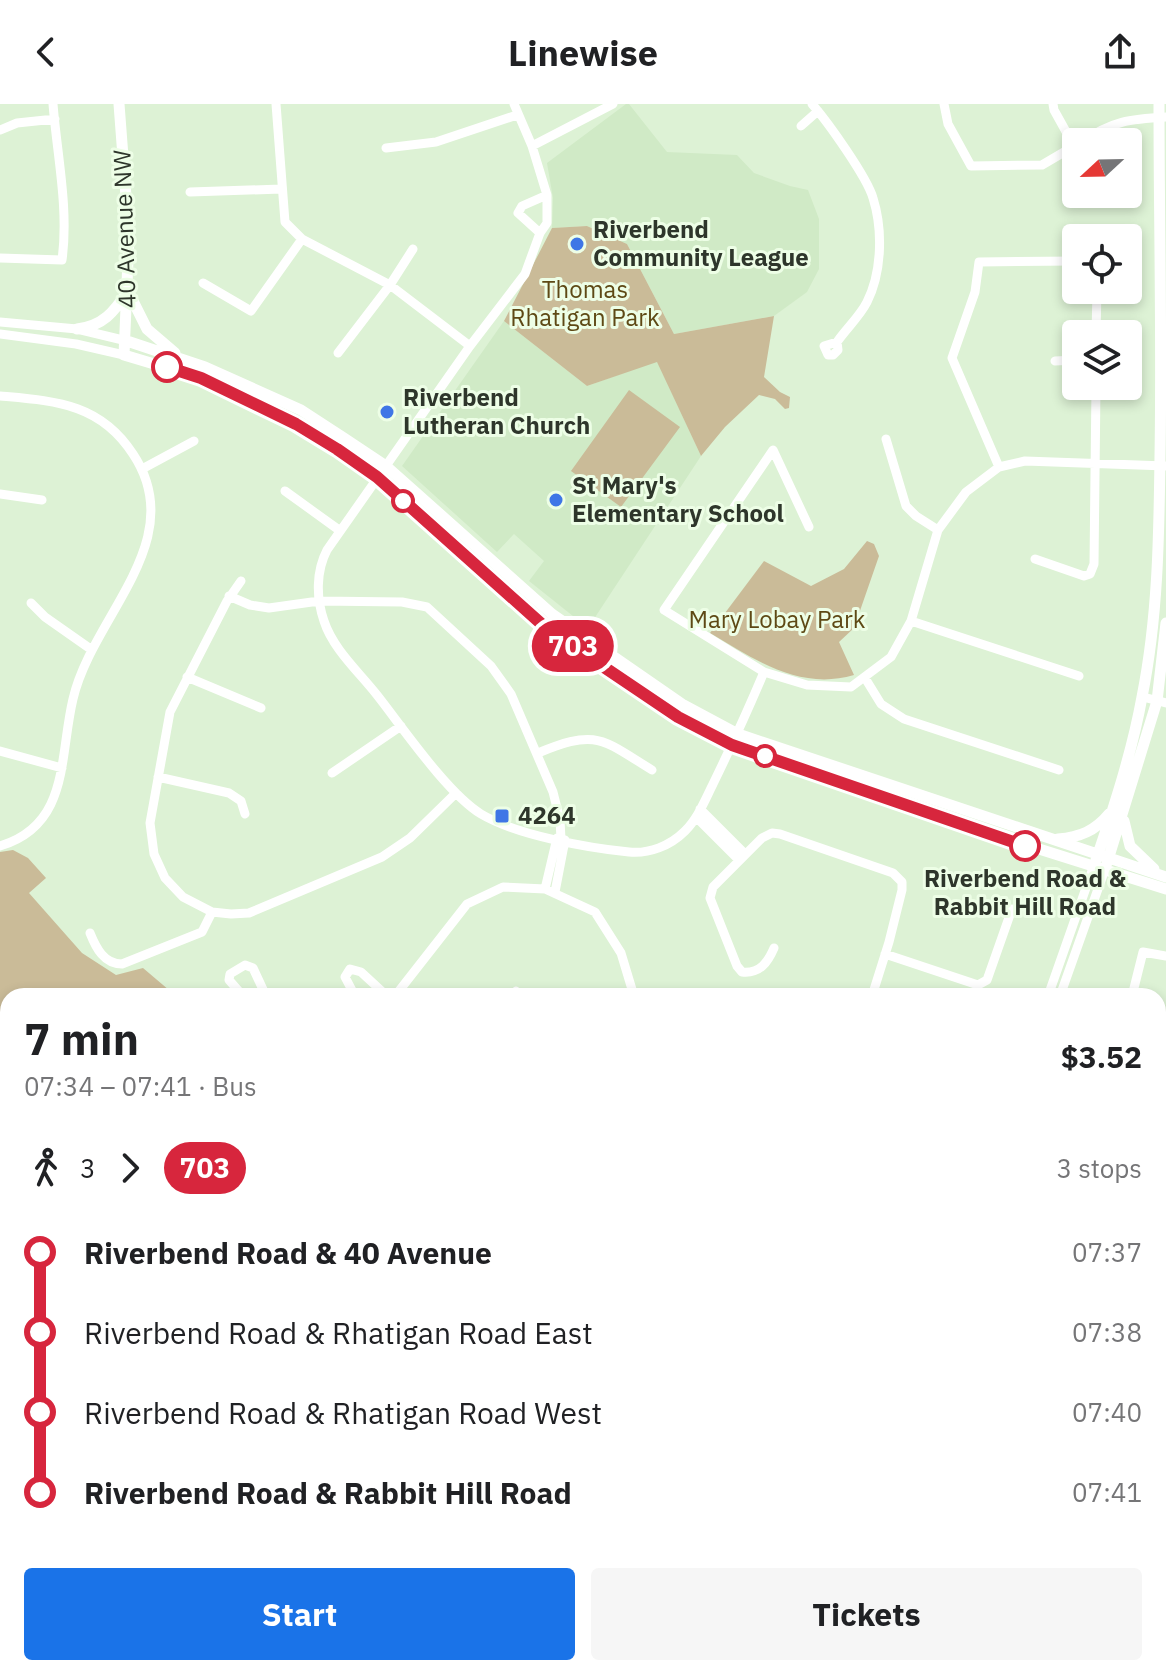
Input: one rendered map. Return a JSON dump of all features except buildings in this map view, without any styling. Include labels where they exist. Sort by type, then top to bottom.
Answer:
[{"type":"main road","name":"40 Avenue NW","points":[[119,104],[129,236],[127,341],[124,355]]},
{"type":"main road","points":[[1103,856],[1143,697],[1158,576],[1163,466],[1162,117],[1159,104]]},
{"type":"main road","points":[[77,329],[92,327],[108,318],[128,291],[147,329],[181,358]]},
{"type":"main road","points":[[127,341],[181,358],[301,410],[386,466],[552,614],[735,739],[1166,876]]},
{"type":"main road","points":[[124,355],[201,378],[296,424],[377,477],[546,628],[678,717],[925,813],[1166,889]]},
{"type":"main road","points":[[1098,870],[1124,813],[1162,702],[1166,623]]},
{"type":"main road","points":[[1054,840],[1073,838],[1094,829],[1112,811]]},
{"type":"main road","points":[[1124,813],[1130,846],[1147,865],[1166,876]]},
{"type":"street","points":[[0,258],[62,260],[64,245],[53,104]]},
{"type":"street","points":[[276,104],[285,222],[302,239],[390,285],[470,346]]},
{"type":"street","points":[[514,104],[532,146],[547,195],[547,223],[540,233],[525,274],[339,530],[319,569],[319,601],[332,640],[456,793],[480,814],[518,830],[621,851],[645,852],[661,847],[678,837],[698,813],[764,672]]},
{"type":"street","points":[[532,146],[613,104]]},
{"type":"street","points":[[944,104],[948,124],[971,166],[1042,165],[1062,154]]},
{"type":"street","points":[[1053,104],[1066,128]]},
{"type":"street","points":[[801,126],[815,108],[873,194],[877,215],[878,272],[867,303],[837,342]]},
{"type":"street","points":[[386,148],[436,142],[517,115]]},
{"type":"street","points":[[1102,128],[1118,122],[1162,117]]},
{"type":"street","points":[[0,130],[17,123],[55,119]]},
{"type":"street","points":[[190,192],[281,189]]},
{"type":"street","points":[[540,233],[518,213],[522,206],[547,195]]},
{"type":"street","points":[[203,283],[251,311],[302,239]]},
{"type":"street","points":[[338,353],[390,285],[413,249]]},
{"type":"street","points":[[999,467],[952,358],[975,292],[979,262],[1062,261]]},
{"type":"street","points":[[0,322],[77,329],[127,341]]},
{"type":"street","points":[[0,334],[76,344],[124,355]]},
{"type":"street","points":[[1055,361],[1062,361]]},
{"type":"street","points":[[0,396],[50,400],[87,412],[119,436],[142,469],[152,503],[149,538],[92,650],[73,695],[56,795],[49,810],[30,831],[0,846]]},
{"type":"street","points":[[1035,559],[1084,576],[1090,574],[1094,564],[1096,400]]},
{"type":"street","points":[[886,439],[906,506],[938,530]]},
{"type":"street","points":[[142,469],[194,441]]},
{"type":"street","points":[[809,527],[773,450],[664,610],[764,672],[807,685],[851,687],[891,657],[911,621],[938,530],[966,492],[999,467],[1025,461],[1163,466]]},
{"type":"street","points":[[285,491],[339,530]]},
{"type":"street","points":[[0,494],[42,500]]},
{"type":"street","points":[[241,581],[229,596],[167,720],[150,831],[158,866],[172,888],[212,912],[249,913],[370,864],[410,838],[456,793]]},
{"type":"street","points":[[229,596],[257,607],[269,608],[319,601],[410,602],[427,607],[491,666],[518,706],[556,801],[561,839],[550,890]]},
{"type":"street","points":[[31,603],[45,617],[92,650]]},
{"type":"street","points":[[911,621],[1079,676]]},
{"type":"street","points":[[187,677],[261,708]]},
{"type":"street","points":[[865,678],[881,704],[904,719],[1059,770]]},
{"type":"street","points":[[1143,697],[1162,702]]},
{"type":"street","points":[[332,773],[401,726]]},
{"type":"street","points":[[538,753],[574,739],[594,739],[613,746],[652,770]]},
{"type":"street","points":[[0,751],[62,768]]},
{"type":"street","points":[[158,777],[229,793],[241,801],[245,814]]},
{"type":"street","points":[[698,813],[742,857]]},
{"type":"street","points":[[774,948],[762,967],[748,973],[742,972],[710,894],[713,887],[766,835],[777,833],[893,873],[902,882],[874,988]]},
{"type":"street","points":[[1051,988],[1098,870]]},
{"type":"street","points":[[1062,988],[1098,870]]},
{"type":"street","points":[[401,988],[467,904],[503,887],[550,890],[595,912],[621,953],[632,988]]},
{"type":"street","points":[[885,954],[971,985],[982,984],[987,980],[1012,909]]},
{"type":"street","points":[[90,933],[107,960],[122,964],[202,932],[212,912]]},
{"type":"street","points":[[1134,988],[1143,952],[1166,956]]},
{"type":"street","points":[[236,988],[229,980],[230,974],[245,965],[253,968],[262,988]]},
{"type":"street","points":[[351,988],[345,977],[350,969],[361,972],[378,988]]},
{"type":"shaded area","points":[[626,104],[667,152],[737,155],[754,173],[808,190],[819,219],[819,269],[807,292],[774,316],[674,334],[627,244],[587,226],[552,228],[553,198],[547,163]]},
{"type":"shaded area","name":"St Mary's Elementary School","points":[[504,321],[587,386],[657,361],[701,456],[588,628],[529,581],[544,561],[514,534],[497,552],[402,466]]},
{"type":"green space","name":"Thomas Rhatigan Park","points":[[587,226],[627,244],[674,334],[774,316],[764,377],[790,397],[789,408],[785,409],[775,399],[759,395],[725,427],[701,456],[657,362],[587,386],[504,321],[552,228]]},
{"type":"green space","points":[[629,390],[680,427],[621,507],[571,471]]},
{"type":"green space","name":"Mary Lobay Park","points":[[867,541],[874,544],[879,556],[854,628],[839,642],[854,675],[834,679],[797,676],[761,662],[710,633],[764,561],[811,586],[844,569]]},
{"type":"green space","points":[[13,850],[28,858],[46,878],[29,893],[82,953],[116,975],[143,968],[167,988],[0,988],[0,852]]},
{"type":"bus line","name":"703","points":[[167,367],[201,378],[296,424],[337,449],[377,477],[546,628],[678,717],[732,745],[1025,846]]},
{"type":"place","name":"Riverbend Community League","points":[[577,244]]},
{"type":"place","name":"Riverbend Lutheran Church","points":[[387,412]]},
{"type":"place","name":"St Mary's Elementary School","points":[[556,500]]},
{"type":"place","name":"4264","points":[[502,816]]},
{"type":"place","name":"Riverbend Road & Rabbit Hill Road","points":[[1025,846]]}]
